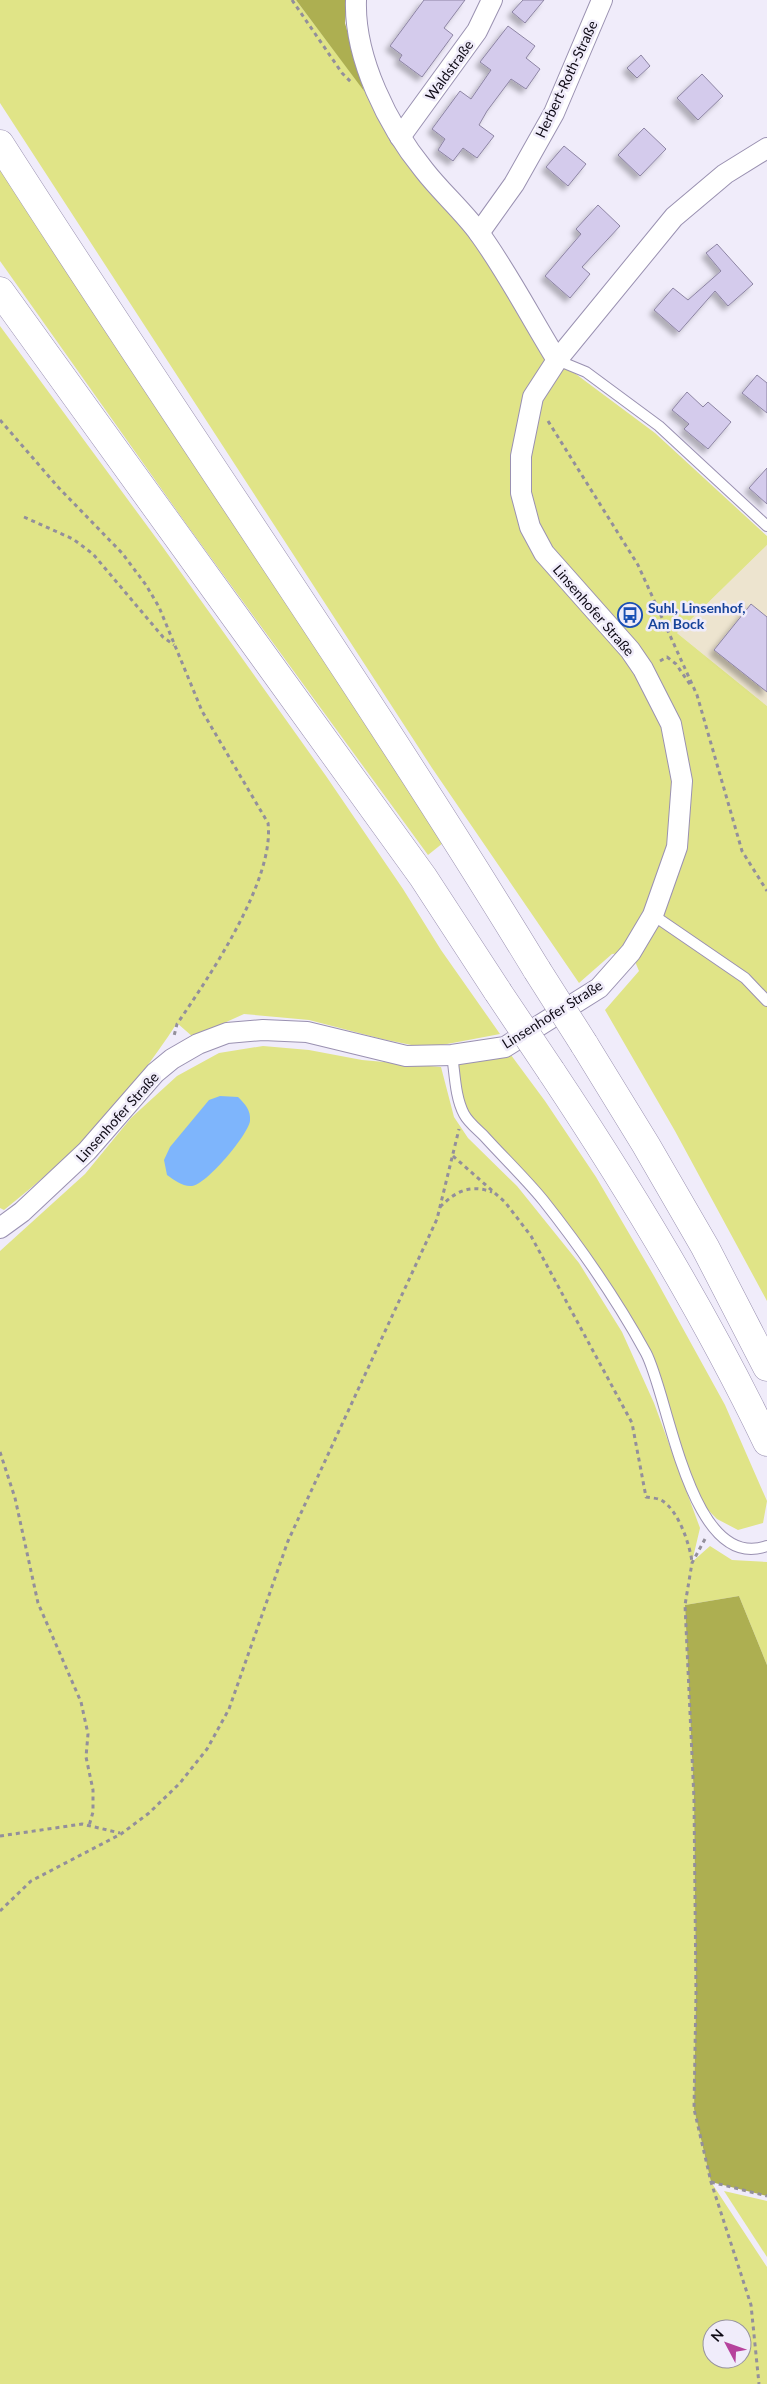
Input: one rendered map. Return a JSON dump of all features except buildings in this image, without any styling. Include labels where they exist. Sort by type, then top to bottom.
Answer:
[{"type":"highway","points":[[0,144],[92,288],[336,652],[463,849],[646,1145],[705,1247],[767,1367]]},
{"type":"highway","points":[[0,291],[423,877],[614,1166],[673,1264],[742,1391],[767,1442]]},
{"type":"street","points":[[356,0],[357,32],[377,93],[400,137],[424,170],[479,233],[557,360]]},
{"type":"street","name":"Waldstraße","points":[[400,137],[477,31],[492,0]]},
{"type":"street","name":"Herbert-Roth-Straße","points":[[479,233],[514,184],[554,114],[602,0]]},
{"type":"street","name":"Linsenhofer Straße","points":[[0,1228],[22,1212],[88,1151],[155,1073],[172,1058],[198,1044],[227,1033],[263,1030],[306,1032],[406,1056],[452,1055],[504,1047],[598,988],[631,952],[653,914],[677,847],[682,781],[671,724],[644,671],[630,650],[544,553],[530,527],[521,493],[521,456],[532,397],[557,360],[674,217],[725,174],[767,148]]},
{"type":"lane","points":[[557,360],[586,372],[659,426],[767,526]]},
{"type":"lane","points":[[653,914],[745,978],[767,1001]]},
{"type":"lane","points":[[452,1055],[457,1093],[464,1115],[542,1199],[604,1284],[647,1355],[693,1495],[712,1527],[734,1545],[758,1549],[767,1546]]},
{"type":"path","points":[[292,0],[342,73],[354,85],[377,93]]},
{"type":"path","points":[[532,397],[638,565],[697,695],[742,851],[767,891]]},
{"type":"path","points":[[0,420],[58,487],[122,554],[159,607],[202,711],[268,823],[270,835],[259,877],[240,924],[177,1024],[171,1048],[172,1058]]},
{"type":"path","points":[[24,518],[73,539],[93,554],[163,637],[175,646]]},
{"type":"path","points":[[644,671],[667,657],[676,664],[697,695]]},
{"type":"path","points":[[0,1911],[31,1881],[121,1834],[149,1813],[180,1783],[206,1749],[229,1709],[250,1656],[288,1541],[437,1219],[453,1156],[455,1140],[464,1115]]},
{"type":"path","points":[[453,1156],[495,1193],[531,1236],[632,1423],[646,1497],[662,1501],[677,1518],[690,1545],[692,1563],[684,1605],[694,1799],[696,1993],[694,2110],[711,2182],[751,2305],[759,2384]]},
{"type":"path","points":[[440,1208],[453,1194],[468,1188],[480,1188],[495,1193]]},
{"type":"path","points":[[0,1452],[15,1498],[38,1603],[81,1702],[88,1734],[86,1757],[93,1790],[93,1812],[89,1826]]},
{"type":"path","points":[[692,1563],[712,1527]]},
{"type":"path","points":[[0,1836],[82,1824],[121,1834]]},
{"type":"path","points":[[711,2182],[767,2196]]},
{"type":"shaded area","points":[[296,0],[347,0],[345,23],[364,91]]},
{"type":"shaded area","points":[[767,545],[767,706],[677,633]]},
{"type":"shaded area","points":[[739,1596],[767,1665],[767,2196],[711,2182],[694,2109],[696,1993],[694,1799],[685,1605]]},
{"type":"green space","points":[[0,0],[296,0],[364,90],[377,93],[557,360],[655,433],[767,536],[767,545],[677,633],[767,706],[767,1301],[675,1131],[605,1010],[639,971],[631,952],[612,954],[579,983],[432,768],[0,103]]},
{"type":"green space","points":[[0,165],[443,843],[428,855],[187,525],[0,261]]},
{"type":"green space","points":[[0,326],[162,546],[326,776],[403,889],[441,950],[500,1034],[426,1048],[309,1020],[244,1014],[193,1037],[177,1023],[139,1077],[99,1124],[54,1168],[4,1210],[0,1208]]},
{"type":"green space","points":[[263,1046],[309,1050],[362,1060],[441,1067],[454,1117],[468,1138],[517,1186],[579,1263],[622,1332],[654,1403],[700,1528],[692,1562],[710,1546],[732,1560],[767,1562],[767,1665],[739,1596],[685,1605],[694,1799],[696,1993],[694,2109],[711,2182],[767,2267],[767,2384],[0,2384],[0,1251],[85,1174],[131,1118],[177,1076],[219,1053]]},
{"type":"green space","points":[[505,1047],[545,1101],[596,1177],[654,1276],[725,1405],[767,1501],[763,1523],[738,1530],[717,1519],[693,1495],[647,1355],[542,1199],[464,1115],[452,1055]]},
{"type":"green space","points":[[724,2191],[767,2201],[767,2257]]},
{"type":"water","points":[[220,1096],[238,1097],[243,1102],[250,1114],[248,1128],[226,1158],[207,1177],[192,1186],[182,1184],[167,1175],[164,1160],[170,1147],[209,1100]]},
{"type":"place","name":"Suhl, Linsenhof, Am Bock","points":[[630,615]]}]
